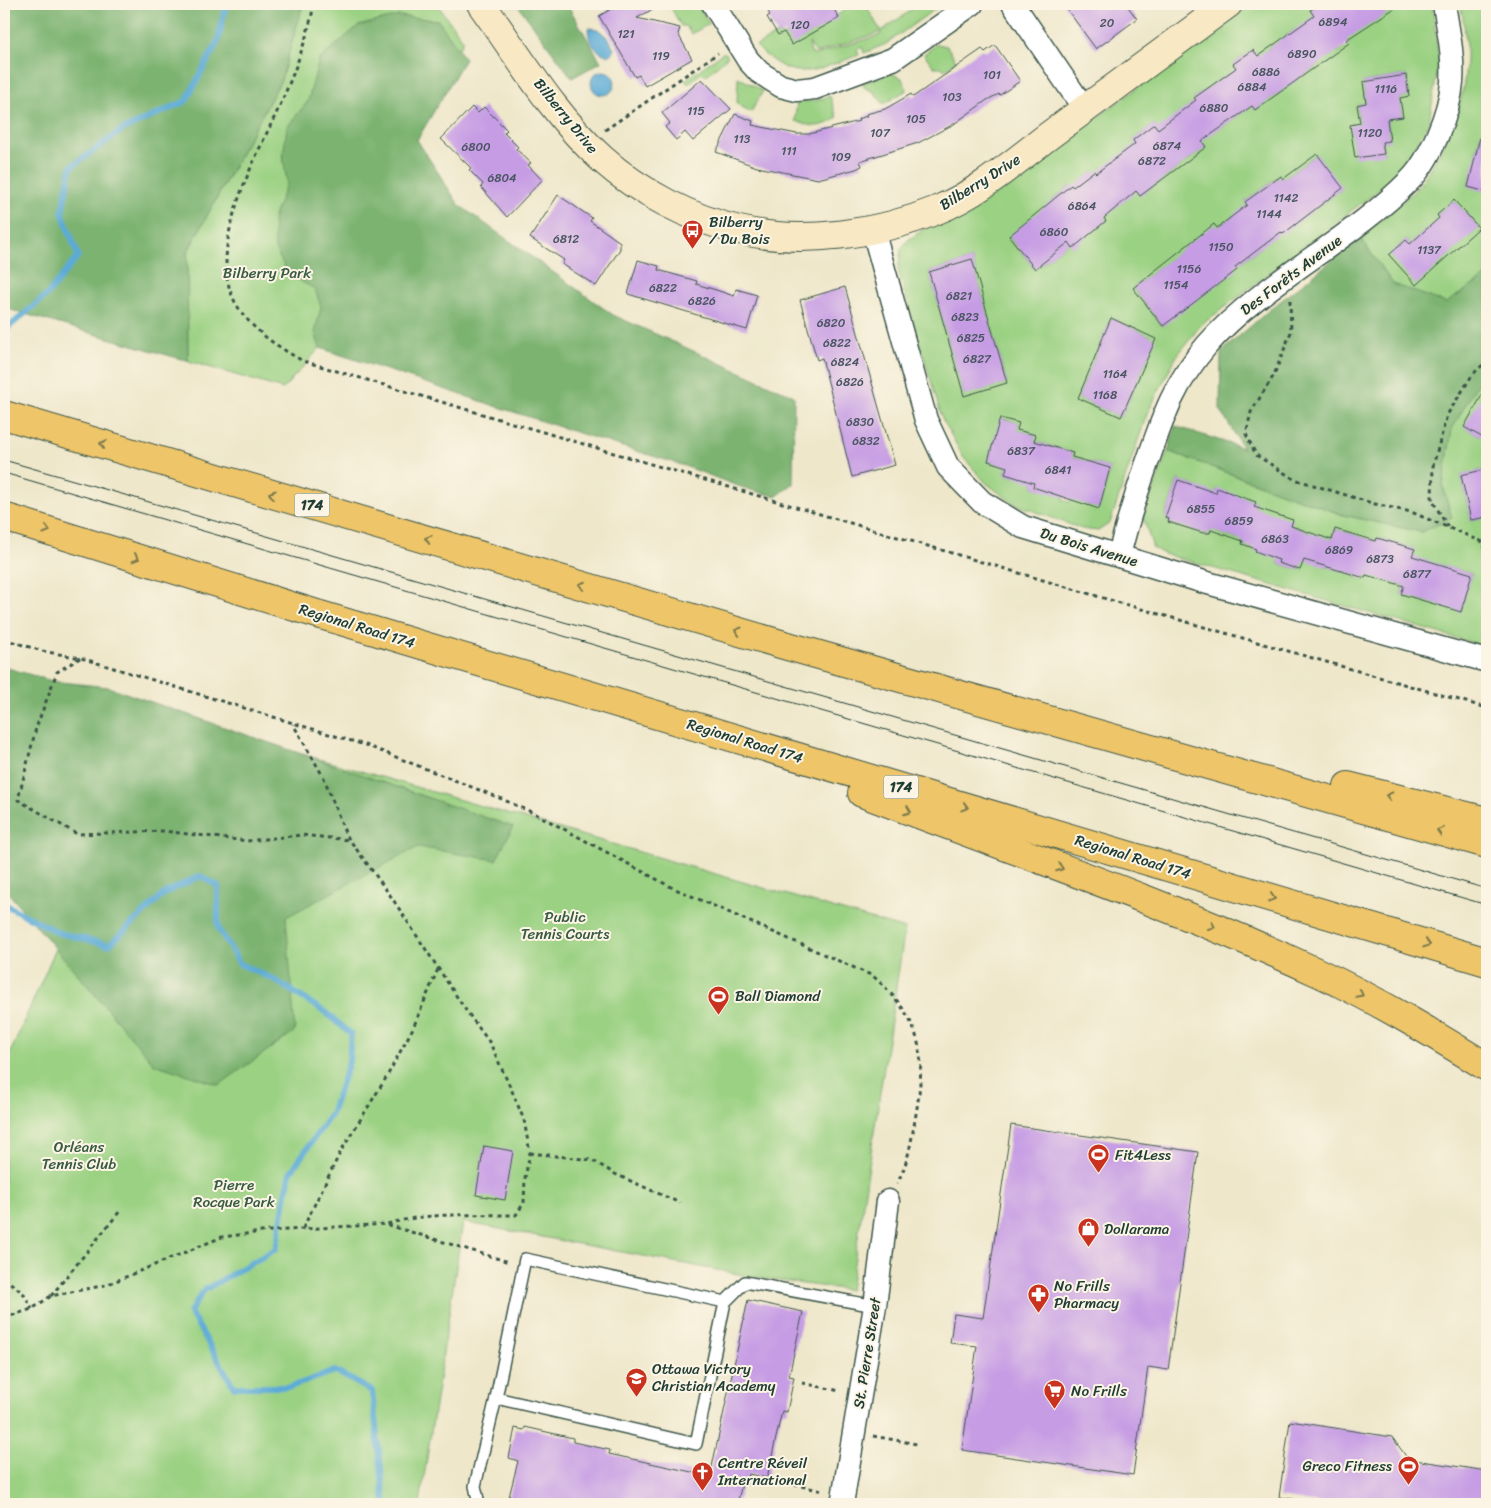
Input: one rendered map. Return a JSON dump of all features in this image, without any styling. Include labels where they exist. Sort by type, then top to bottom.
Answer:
[{"type":"highway","name":"174","points":[[4,415],[784,645],[1487,844]]},
{"type":"highway","name":"Regional Road 174","points":[[4,517],[314,613],[1487,962]]},
{"type":"highway","points":[[314,613],[736,746],[1198,919],[1337,982],[1411,1020],[1487,1067]]},
{"type":"highway","points":[[784,645],[1487,821]]},
{"type":"street","name":"Bilberry Drive","points":[[481,4],[564,118],[586,143],[617,171],[658,198],[699,216],[739,230],[800,236],[873,230],[938,209],[966,194],[1010,166],[1228,4]]},
{"type":"street","points":[[713,4],[735,42],[759,72],[781,86],[797,90],[816,88],[901,55],[972,4]]},
{"type":"street","points":[[1013,4],[1084,110]]},
{"type":"street","name":"Des Forêts Avenue","points":[[1119,556],[1125,527],[1168,402],[1180,381],[1221,330],[1385,203],[1411,180],[1431,148],[1447,109],[1452,84],[1453,56],[1444,4]]},
{"type":"street","name":"Du Bois Avenue","points":[[873,230],[926,420],[948,467],[982,502],[1024,527],[1204,582],[1487,661]]},
{"type":"street","name":"St. Pierre Street","points":[[843,1500],[875,1306],[888,1201]]},
{"type":"lane","points":[[479,1504],[475,1486],[496,1398],[525,1259],[725,1302]]},
{"type":"lane","points":[[496,1398],[696,1444],[725,1302],[745,1282],[875,1306]]},
{"type":"path","points":[[314,4],[298,61],[240,194],[226,245],[226,269],[235,301],[254,328],[278,347],[303,361],[1117,602],[1487,708]]},
{"type":"path","points":[[586,143],[735,42]]},
{"type":"path","points":[[1279,284],[1290,300],[1291,332],[1274,375],[1251,412],[1246,434],[1256,455],[1294,479],[1375,504],[1411,512],[1483,542],[1487,553]]},
{"type":"path","points":[[1449,528],[1432,500],[1433,466],[1447,414],[1473,374],[1487,361]]},
{"type":"path","points":[[4,639],[42,650],[81,658],[368,746],[536,814],[671,887],[873,976],[888,989],[916,1032],[922,1064],[910,1147],[902,1174],[888,1201]]},
{"type":"path","points":[[81,658],[57,672],[36,728],[18,800],[77,834],[163,831],[247,841],[301,835],[350,840]]},
{"type":"path","points":[[51,1296],[106,1285],[222,1237],[303,1228],[387,1224],[404,1219],[443,1214],[516,1215],[524,1203],[525,1178],[530,1153],[524,1120],[490,1043],[438,969],[390,895],[350,840],[324,778],[293,724]]},
{"type":"path","points":[[303,1228],[341,1151],[386,1078],[413,1028],[438,969]]},
{"type":"path","points":[[530,1153],[592,1160],[615,1174],[680,1203]]},
{"type":"path","points":[[4,1318],[32,1309],[51,1296],[120,1211]]},
{"type":"path","points":[[387,1224],[524,1268]]},
{"type":"path","points":[[4,1278],[23,1293],[32,1309]]},
{"type":"path","points":[[802,1384],[860,1396]]},
{"type":"path","points":[[854,1433],[917,1444]]},
{"type":"path","points":[[778,1481],[843,1500]]},
{"type":"green space","points":[[4,4],[303,4],[281,80],[187,252],[188,361],[4,308]]},
{"type":"green space","name":"Bilberry Park","points":[[303,4],[437,4],[463,40],[320,348],[283,389],[188,361],[187,253],[281,80]]},
{"type":"green space","points":[[517,4],[567,4],[601,62],[572,78]]},
{"type":"green space","points":[[669,4],[698,4],[709,24],[691,34],[686,26],[681,26]]},
{"type":"green space","points":[[846,4],[865,4],[881,31],[920,4],[942,4],[886,44],[864,53],[862,47],[857,50],[859,55],[817,69],[793,70],[782,66],[769,58],[756,46],[777,34],[786,35],[792,44],[848,8]],"holes":[[[881,32],[880,35],[815,55],[811,53],[809,43],[816,53]]]},
{"type":"green space","points":[[1252,4],[1320,4],[1310,10],[1338,52],[1349,45],[1346,39],[1401,4],[1432,4],[1439,61],[1429,122],[1407,161],[1379,190],[1201,325],[1176,357],[1147,414],[1110,523],[1098,531],[1082,529],[1013,503],[986,483],[963,457],[942,418],[898,270],[901,249],[908,240],[924,229],[997,191]],"holes":[[[1296,29],[1321,63],[1255,110],[1252,106],[1217,130],[1194,98],[1228,74],[1239,73],[1233,64],[1253,50],[1259,58],[1271,46],[1288,41],[1285,36]],[[1406,75],[1409,96],[1400,98],[1403,117],[1387,119],[1390,140],[1382,142],[1384,154],[1360,123],[1357,105],[1366,103],[1363,82]],[[1184,117],[1206,147],[1140,196],[1118,167],[1124,153],[1129,149],[1137,147],[1133,140],[1154,124],[1159,131]],[[1317,154],[1342,189],[1282,233],[1245,202],[1280,176],[1283,179]],[[1094,171],[1120,204],[1104,218],[1106,221],[1073,247],[1069,242],[1035,269],[1009,237],[1030,219],[1056,207],[1051,201],[1071,185],[1077,191],[1084,179]],[[1234,215],[1260,248],[1243,261],[1233,265],[1162,326],[1133,288],[1214,225],[1217,228]],[[972,259],[1007,383],[964,395],[929,272]],[[1111,318],[1150,336],[1149,340],[1154,343],[1121,417],[1078,398]],[[1001,418],[1019,423],[1017,430],[1035,435],[1034,441],[1073,453],[1072,457],[1110,468],[1099,508],[1086,505],[1088,499],[1073,495],[1070,502],[1063,500],[1064,496],[1033,487],[1034,483],[1017,469],[1015,477],[1005,474],[1009,460],[998,464],[988,461]]]},
{"type":"green space","points":[[1460,4],[1487,4],[1487,15],[1485,15],[1488,41],[1487,95],[1482,120],[1487,122],[1483,136],[1480,136],[1476,153],[1478,154],[1468,186],[1487,192],[1487,276],[1446,303],[1393,284],[1360,238],[1418,187],[1443,146],[1459,107],[1463,88],[1466,67],[1464,26]],"holes":[[[1454,200],[1479,228],[1416,284],[1390,255],[1406,240],[1410,244],[1439,218],[1437,215]]]},
{"type":"green space","points":[[398,16],[438,20],[465,59],[417,140],[459,205],[613,315],[794,396],[793,484],[777,496],[749,490],[683,465],[538,420],[320,348],[315,333],[321,307],[315,289],[289,275],[275,249],[273,219],[287,182],[283,157],[287,127],[308,101],[319,60],[358,26]]},
{"type":"green space","points":[[937,44],[947,46],[956,61],[945,70],[941,67],[934,67],[924,54]]},
{"type":"green space","points":[[724,52],[728,56],[707,75],[701,73],[688,84],[685,80]]},
{"type":"green space","points":[[890,73],[902,78],[907,90],[884,104],[874,92],[865,88],[862,83]]},
{"type":"green space","points":[[738,77],[763,91],[751,112],[737,104]]},
{"type":"green space","points":[[830,96],[837,118],[826,124],[816,126],[795,121],[797,101],[814,101]]},
{"type":"green space","points":[[1360,238],[1393,284],[1446,303],[1487,276],[1487,373],[1480,379],[1452,429],[1443,486],[1452,518],[1421,532],[1343,515],[1168,451],[1175,426],[1243,448],[1220,409],[1221,352],[1268,311]]},
{"type":"green space","points":[[1487,373],[1487,387],[1465,427],[1487,440],[1487,469],[1461,475],[1471,520],[1487,517],[1487,647],[1164,554],[1153,548],[1143,517],[1168,451],[1343,515],[1421,532],[1451,518],[1443,486],[1452,429],[1480,378]],"holes":[[[1178,480],[1216,494],[1217,489],[1256,502],[1254,507],[1291,526],[1312,533],[1300,570],[1278,563],[1281,556],[1276,558],[1242,545],[1244,538],[1241,536],[1239,540],[1217,532],[1212,528],[1209,535],[1181,522],[1179,527],[1168,523],[1169,519],[1165,517]],[[1335,529],[1376,541],[1378,538],[1414,549],[1412,557],[1472,574],[1461,611],[1401,594],[1404,586],[1366,575],[1364,580],[1356,577],[1357,574],[1324,566]]]},
{"type":"green space","points":[[4,667],[52,681],[108,687],[513,827],[496,860],[418,847],[286,917],[295,1031],[219,1085],[154,1064],[4,888]]},
{"type":"green space","name":"Pierre Rocque Park","points":[[302,754],[905,929],[850,1290],[759,1278],[463,1222],[420,1504],[4,1504],[4,1067],[67,923],[208,964]]},
{"type":"water","points":[[588,28],[598,29],[610,40],[614,50],[609,56],[600,52],[591,42]]},
{"type":"water","points":[[603,71],[612,74],[615,83],[612,92],[603,95],[594,92],[591,83],[594,74]]},
{"type":"building","points":[[620,4],[662,4],[637,18],[680,28],[678,34],[692,59],[645,86],[639,75],[635,77],[599,16]]},
{"type":"building","points":[[764,4],[831,4],[839,18],[792,45],[784,32],[778,35],[767,17],[770,15]]},
{"type":"building","points":[[1063,4],[1126,4],[1137,19],[1096,49]]},
{"type":"building","points":[[1320,4],[1401,4],[1346,40],[1349,43],[1255,110],[1252,106],[1202,141],[1206,147],[1140,196],[1136,191],[1104,218],[1106,221],[1073,248],[1069,242],[1035,269],[1009,236],[1071,185],[1073,187],[1094,171],[1096,173],[1135,144],[1133,140],[1154,124],[1158,129],[1196,100],[1194,98],[1236,68],[1233,64],[1253,50],[1258,56],[1314,16],[1310,10]]},
{"type":"building","points":[[995,45],[1020,81],[1000,95],[987,100],[954,124],[918,143],[860,161],[862,166],[856,169],[818,179],[757,167],[716,152],[735,114],[753,121],[752,125],[797,134],[809,134],[859,121],[858,119],[867,116],[866,114],[885,109],[911,94],[913,97],[982,49],[985,52]]},
{"type":"building","points":[[1406,75],[1409,96],[1400,98],[1403,117],[1387,119],[1390,141],[1382,142],[1384,154],[1355,158],[1350,125],[1360,123],[1357,105],[1366,103],[1363,82]]},
{"type":"building","points":[[702,79],[731,109],[693,141],[685,132],[676,140],[665,127],[670,123],[662,113]]},
{"type":"building","points":[[472,107],[478,113],[484,107],[507,130],[504,133],[518,147],[516,149],[531,163],[528,165],[542,180],[507,217],[481,187],[483,184],[469,170],[471,168],[441,139]]},
{"type":"building","points":[[1481,133],[1487,133],[1487,192],[1468,187]]},
{"type":"building","points":[[1317,154],[1343,188],[1283,234],[1281,232],[1235,267],[1237,270],[1163,326],[1133,288],[1214,224],[1217,228],[1247,205],[1245,202],[1281,176],[1283,179]]},
{"type":"building","points":[[558,195],[592,218],[590,221],[620,242],[620,249],[596,286],[562,264],[564,260],[530,238]]},
{"type":"building","points":[[1454,200],[1479,228],[1416,285],[1389,255],[1406,240],[1410,244],[1439,218],[1437,215]]},
{"type":"building","points":[[972,259],[1007,383],[964,396],[929,272]]},
{"type":"building","points":[[638,260],[659,266],[658,270],[697,281],[696,284],[734,296],[736,289],[757,295],[747,330],[628,294]]},
{"type":"building","points":[[845,287],[895,465],[852,477],[822,358],[817,360],[800,300]]},
{"type":"building","points":[[1111,318],[1156,339],[1121,417],[1078,398]]},
{"type":"building","points":[[1487,386],[1487,440],[1464,427]]},
{"type":"building","points":[[1000,418],[1019,423],[1017,430],[1036,435],[1034,441],[1073,453],[1072,457],[1110,468],[1099,509],[1033,487],[1034,483],[1005,474],[1007,467],[988,461]]},
{"type":"building","points":[[1487,469],[1487,517],[1471,520],[1461,475]]},
{"type":"building","points":[[1178,480],[1216,493],[1217,488],[1256,502],[1254,507],[1293,520],[1291,526],[1332,540],[1335,529],[1376,541],[1377,538],[1415,549],[1412,556],[1472,574],[1461,612],[1401,594],[1404,586],[1366,575],[1365,578],[1304,560],[1300,570],[1278,563],[1279,560],[1242,544],[1243,541],[1211,530],[1210,533],[1203,533],[1168,522],[1169,519],[1165,518]]},
{"type":"building","points":[[1011,1125],[1198,1152],[1168,1370],[1148,1367],[1133,1475],[962,1450],[977,1346],[950,1343],[954,1314],[983,1318]]},
{"type":"building","points":[[484,1146],[513,1151],[505,1200],[476,1195]]},
{"type":"building","points":[[748,1300],[803,1312],[789,1376],[794,1377],[787,1412],[782,1411],[767,1478],[749,1474],[747,1485],[742,1484],[737,1504],[540,1504],[509,1497],[518,1461],[509,1458],[515,1428],[524,1430],[525,1427],[573,1438],[573,1442],[610,1450],[609,1454],[710,1476]]},
{"type":"building","points":[[1290,1421],[1392,1437],[1408,1459],[1487,1471],[1487,1504],[1327,1504],[1279,1497]]},
{"type":"waterway","points":[[4,331],[48,294],[78,256],[62,212],[71,167],[122,130],[186,101],[218,41],[226,4]]},
{"type":"waterway","points":[[4,904],[59,933],[109,945],[165,893],[200,876],[218,886],[218,928],[240,964],[273,979],[325,1012],[351,1034],[349,1062],[331,1114],[290,1173],[276,1249],[204,1290],[190,1312],[234,1387],[290,1387],[335,1371],[372,1391],[385,1504]]},
{"type":"tram line","points":[[4,460],[1487,889]]},
{"type":"tram line","points":[[4,473],[1487,905]]},
{"type":"place","name":"Bilberry / Du Bois","points":[[693,250]]},
{"type":"place","name":"Ball Diamond","points":[[719,1015]]},
{"type":"place","name":"Fit4Less","points":[[1099,1174]]},
{"type":"place","name":"Dollarama","points":[[1088,1248]]},
{"type":"place","name":"No Frills Pharmacy","points":[[1038,1314]]},
{"type":"place","name":"Ottawa Victory Christian Academy","points":[[636,1397]]},
{"type":"place","name":"No Frills","points":[[1055,1410]]},
{"type":"place","name":"Greco Fitness","points":[[1408,1485]]},
{"type":"place","name":"Centre Réveil International","points":[[702,1491]]},
{"type":"park label","name":"Public Tennis Courts","points":[[565,926]]},
{"type":"park label","name":"Orléans Tennis Club","points":[[79,1156]]}]
